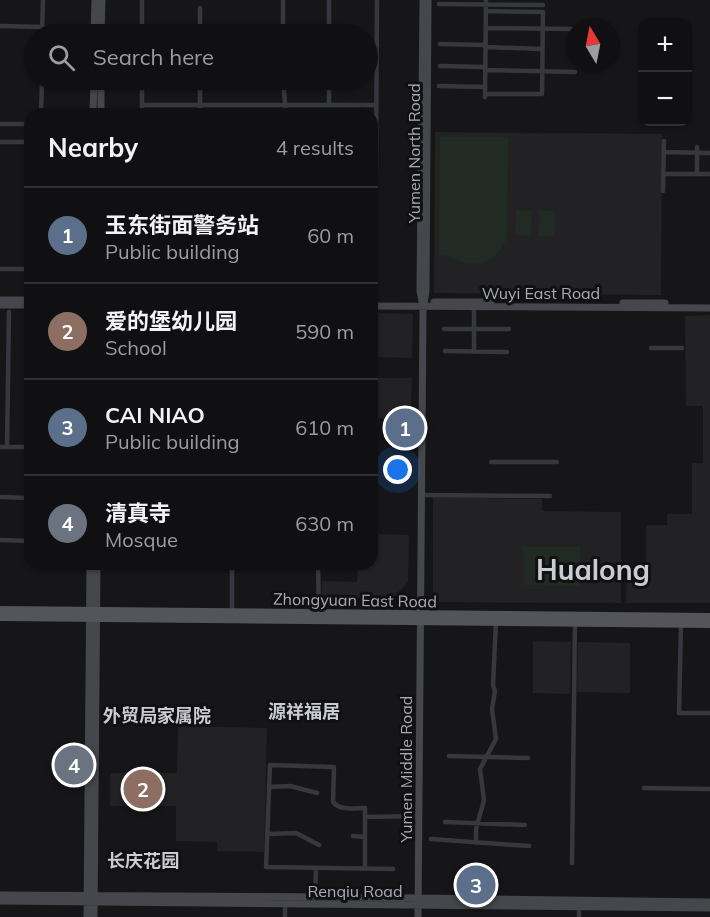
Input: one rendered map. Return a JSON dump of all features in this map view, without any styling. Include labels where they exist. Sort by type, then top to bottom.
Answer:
[{"type":"main road","name":"Zhongyuan East Road","points":[[0,610],[93,614],[420,617],[708,616]]},
{"type":"main road","name":"Zhongyuan East Road","points":[[0,618],[232,612],[319,613],[496,621],[710,624]]},
{"type":"main road","points":[[698,624],[710,629]]},
{"type":"street","points":[[42,24],[43,0]]},
{"type":"street","points":[[94,0],[94,24]]},
{"type":"street","points":[[101,24],[102,0]]},
{"type":"street","points":[[142,0],[142,24]]},
{"type":"street","points":[[283,0],[283,24]]},
{"type":"street","points":[[329,0],[329,24]]},
{"type":"street","points":[[377,0],[377,24]]},
{"type":"street","name":"Yumen North Road","points":[[420,617],[423,0]]},
{"type":"street","name":"Yumen North Road","points":[[423,303],[426,291],[428,0]]},
{"type":"street","points":[[486,2],[485,95],[542,94],[543,12],[486,11]]},
{"type":"street","points":[[439,4],[486,2],[543,5]]},
{"type":"street","points":[[200,8],[200,24]]},
{"type":"street","points":[[0,26],[24,27]]},
{"type":"street","points":[[486,28],[566,29]]},
{"type":"street","points":[[440,44],[543,49]]},
{"type":"street","points":[[440,66],[566,72]]},
{"type":"street","points":[[439,86],[485,87]]},
{"type":"street","points":[[41,108],[42,90]]},
{"type":"street","points":[[93,108],[94,90]]},
{"type":"street","points":[[101,90],[101,108]]},
{"type":"street","points":[[142,90],[142,105],[200,106],[376,105],[376,90]]},
{"type":"street","points":[[200,90],[200,106]]},
{"type":"street","points":[[283,90],[285,108]]},
{"type":"street","points":[[329,90],[329,105]]},
{"type":"street","points":[[0,124],[24,124]]},
{"type":"street","points":[[663,190],[664,141]]},
{"type":"street","points":[[0,142],[24,142]]},
{"type":"street","points":[[664,152],[697,150],[710,153]]},
{"type":"street","points":[[697,150],[697,174]]},
{"type":"street","points":[[663,174],[710,174]]},
{"type":"street","points":[[0,269],[24,269]]},
{"type":"street","points":[[0,300],[24,300]]},
{"type":"street","name":"Wuyi East Road","points":[[378,303],[710,306]]},
{"type":"street","name":"Wuyi East Road","points":[[423,303],[474,307],[710,306]]},
{"type":"street","points":[[0,305],[24,305]]},
{"type":"street","points":[[474,307],[474,351]]},
{"type":"street","points":[[7,447],[9,312]]},
{"type":"street","points":[[444,329],[509,330]]},
{"type":"street","points":[[651,348],[682,348]]},
{"type":"street","points":[[445,351],[507,352]]},
{"type":"street","points":[[0,352],[8,353]]},
{"type":"street","points":[[0,402],[8,402]]},
{"type":"street","points":[[0,424],[7,424]]},
{"type":"street","points":[[0,447],[24,447]]},
{"type":"street","points":[[491,462],[557,462]]},
{"type":"street","points":[[421,495],[550,496]]},
{"type":"street","points":[[0,497],[24,498]]},
{"type":"street","points":[[0,540],[24,541]]},
{"type":"street","points":[[90,570],[93,614],[91,899],[94,917]]},
{"type":"street","points":[[93,614],[97,570]]},
{"type":"street","points":[[232,570],[232,612]]},
{"type":"street","points":[[318,570],[319,613]]},
{"type":"street","name":"Yumen Middle Road","points":[[418,917],[420,617]]},
{"type":"street","points":[[476,843],[484,800],[480,769],[496,739],[492,709],[495,692],[493,685],[496,621]]},
{"type":"street","points":[[572,863],[575,621]]},
{"type":"street","points":[[681,623],[679,713],[710,713]]},
{"type":"street","points":[[449,756],[528,758]]},
{"type":"street","points":[[365,868],[365,808],[341,808],[335,805],[333,802],[334,767],[270,765],[266,867],[393,869]]},
{"type":"street","points":[[269,787],[290,786],[317,793]]},
{"type":"street","points":[[644,788],[710,789]]},
{"type":"street","points":[[365,817],[419,816]]},
{"type":"street","points":[[445,822],[525,825]]},
{"type":"street","points":[[268,834],[288,832],[319,845]]},
{"type":"street","points":[[353,836],[365,837]]},
{"type":"street","points":[[431,839],[529,846]]},
{"type":"street","points":[[315,897],[316,868]]},
{"type":"street","name":"Renqiu Road","points":[[0,895],[91,899]]},
{"type":"street","name":"Renqiu Road","points":[[285,900],[315,897],[579,908],[710,908]]},
{"type":"street","points":[[87,917],[91,899]]},
{"type":"street","name":"Renqiu Road","points":[[0,901],[91,899],[710,902]]},
{"type":"street","points":[[285,900],[285,917]]},
{"type":"street","points":[[579,908],[579,917]]},
{"type":"shaded area","points":[[435,132],[662,134],[661,295],[434,293]]},
{"type":"shaded area","points":[[440,137],[508,137],[507,237],[501,249],[486,261],[473,264],[439,255]]},
{"type":"shaded area","points":[[516,210],[532,211],[531,236],[515,235]]},
{"type":"shaded area","points":[[539,211],[555,211],[555,236],[538,236]]},
{"type":"shaded area","points":[[378,313],[413,314],[412,358],[378,357]]},
{"type":"shaded area","points":[[710,315],[710,603],[626,603],[627,565],[646,565],[646,525],[667,525],[667,514],[692,514],[692,463],[703,463],[703,406],[686,406],[685,316]]},
{"type":"shaded area","points":[[378,378],[412,378],[411,419],[378,418]]},
{"type":"shaded area","points":[[433,497],[542,499],[542,511],[621,512],[621,603],[433,602]]},
{"type":"shaded area","points":[[378,534],[409,535],[408,582],[392,599],[322,598],[322,581],[357,582],[358,570],[378,570]]},
{"type":"shaded area","points":[[523,547],[580,547],[580,586],[523,585]]},
{"type":"shaded area","points":[[533,641],[571,642],[570,694],[533,693]]},
{"type":"shaded area","points":[[578,642],[630,643],[630,693],[577,692]]},
{"type":"shaded area","points":[[178,726],[267,728],[264,852],[217,851],[217,842],[176,841],[176,806],[110,806],[110,773],[177,773]]},
{"type":"place","name":"玉东街面警务站","points":[[405,428]]},
{"type":"place","name":"清真寺","points":[[74,765]]},
{"type":"place","name":"爱的堡幼儿园","points":[[143,789]]},
{"type":"place","name":"CAI NIAO","points":[[476,885]]},
{"type":"district","name":"Hualong","points":[[593,570]]},
{"type":"district","name":"源祥福居","points":[[304,712]]},
{"type":"district","name":"外贸局家属院","points":[[157,716]]},
{"type":"district","name":"长庆花园","points":[[143,861]]}]
